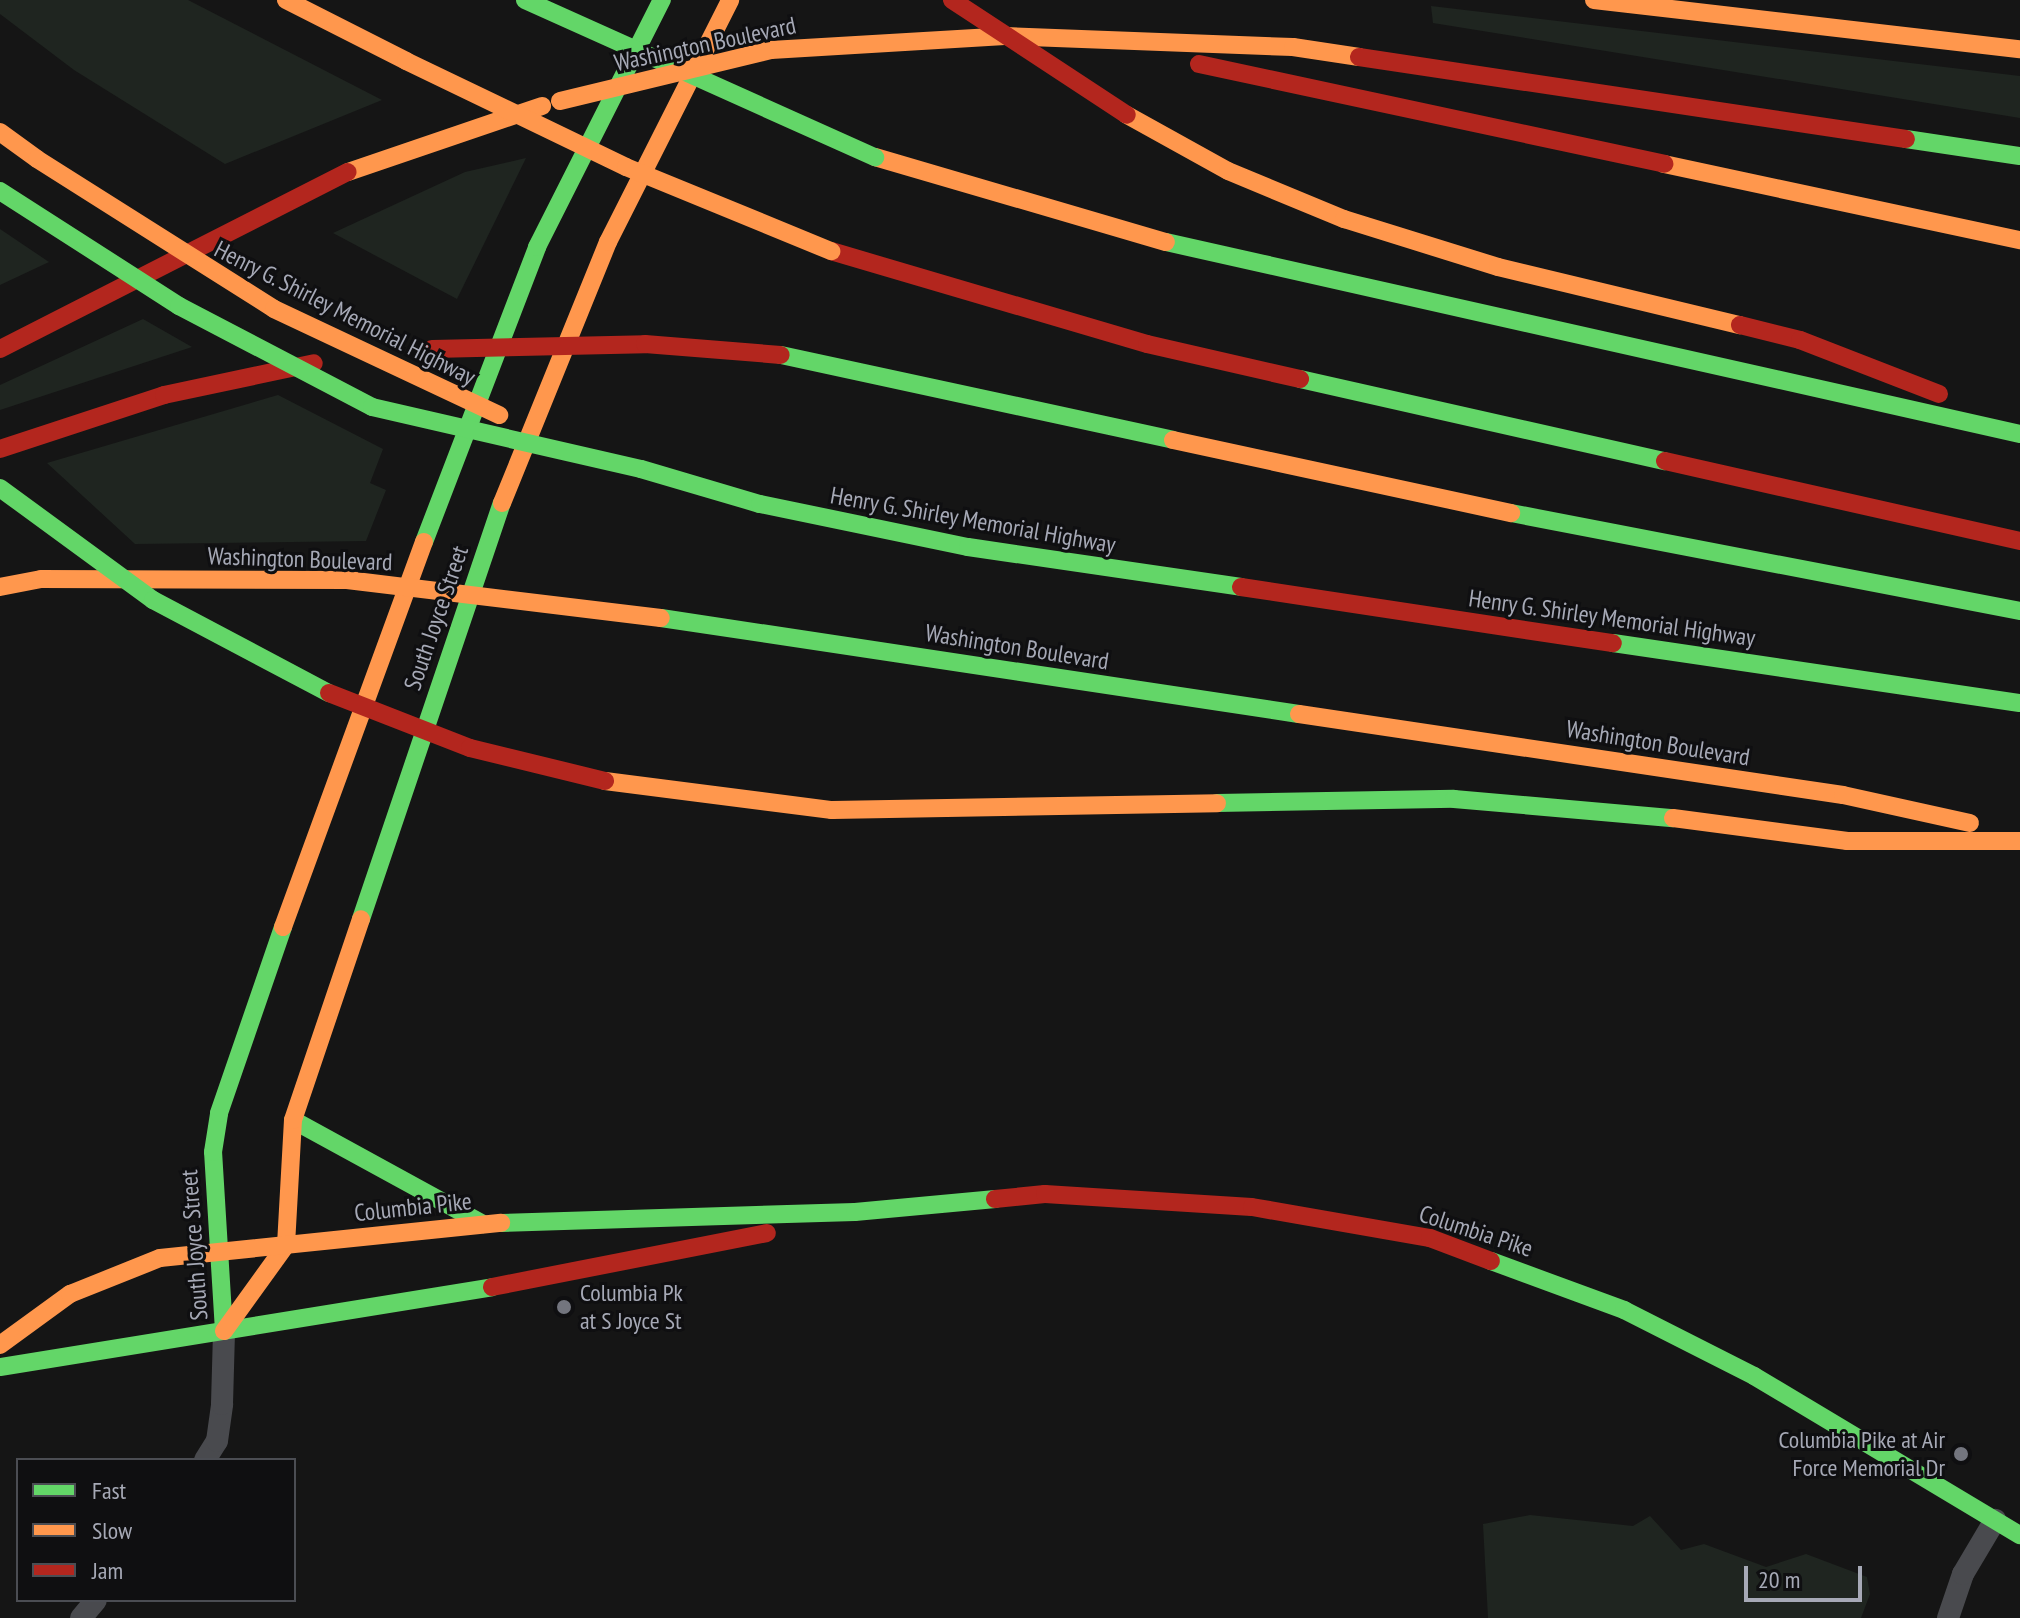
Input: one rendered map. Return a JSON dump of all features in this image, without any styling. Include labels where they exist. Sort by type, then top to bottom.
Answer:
[{"type":"main road","points":[[286,0],[626,167],[831,251],[1147,344],[2020,541]]},
{"type":"main road","points":[[311,0],[406,61]]},
{"type":"main road","points":[[525,0],[875,157],[1196,251],[2020,434]]},
{"type":"main road","name":"South Joyce Street","points":[[224,1331],[213,1152],[219,1113],[329,792],[537,247],[662,0]]},
{"type":"main road","name":"South Joyce Street","points":[[224,1331],[286,1245],[293,1120],[498,512],[608,242],[730,0]]},
{"type":"main road","points":[[952,0],[1127,115],[1228,171],[1344,219],[1498,267],[1800,340],[2020,425]]},
{"type":"main road","points":[[1594,0],[2020,49]]},
{"type":"main road","points":[[1931,16],[2020,40]]},
{"type":"main road","name":"Washington Boulevard","points":[[0,349],[296,194],[410,147],[560,101],[771,50],[935,38],[1091,40]]},
{"type":"main road","points":[[1091,40],[1390,59],[2020,156]]},
{"type":"main road","points":[[1091,40],[2020,240]]},
{"type":"main road","name":"Henry G. Shirley Memorial Highway","points":[[0,132],[192,262],[358,352],[641,469],[760,504],[968,547],[2020,703]]},
{"type":"main road","points":[[0,191],[179,306],[372,407],[641,469]]},
{"type":"main road","points":[[0,449],[247,373],[432,349],[645,344],[781,355],[1728,560],[2020,611]]},
{"type":"main road","points":[[0,488],[153,600],[319,688],[470,748],[605,781],[832,810],[1454,799],[1640,812],[1847,841],[2020,841]]},
{"type":"main road","name":"Washington Boulevard","points":[[0,587],[41,579],[347,580],[661,618],[1843,795],[2020,834]]},
{"type":"main road","points":[[293,1120],[483,1224]]},
{"type":"main road","name":"Columbia Pike","points":[[0,1345],[70,1294],[160,1258],[219,1248],[286,1245],[483,1224],[855,1212],[1045,1194],[1116,1197],[1320,1215],[1430,1238],[1624,1310],[1754,1376],[2020,1535]]},
{"type":"main road","name":"Columbia Pike","points":[[0,1367],[654,1261],[855,1212]]},
{"type":"lane","points":[[206,1458],[217,1441],[222,1404],[224,1331]]},
{"type":"lane","points":[[1948,1618],[1963,1574],[1995,1520]]},
{"type":"lane","points":[[81,1618],[94,1602]]},
{"type":"shaded area","points":[[0,0],[188,0],[382,100],[225,164],[74,70],[0,14]]},
{"type":"shaded area","points":[[1431,6],[2020,76],[2020,118],[1433,23]]},
{"type":"shaded area","points":[[526,158],[457,299],[333,233],[465,172]]},
{"type":"shaded area","points":[[0,229],[49,262],[0,285]]},
{"type":"shaded area","points":[[143,319],[192,347],[0,410],[0,385]]},
{"type":"shaded area","points":[[278,395],[383,449],[370,483],[386,490],[366,541],[135,544],[47,463]]},
{"type":"shaded area","points":[[1530,1515],[1633,1526],[1650,1516],[1681,1550],[1704,1544],[1766,1567],[1806,1554],[1867,1577],[1870,1594],[1861,1618],[1488,1618],[1483,1524]]},
{"type":"traffic: fast","points":[[525,0],[875,157]]},
{"type":"traffic: fast","points":[[424,542],[537,247],[662,0]]},
{"type":"traffic: fast","points":[[1906,139],[2020,156]]},
{"type":"traffic: fast","points":[[0,191],[179,306],[372,407],[641,469]]},
{"type":"traffic: fast","points":[[1166,242],[2020,434]]},
{"type":"traffic: fast","points":[[781,355],[1173,440]]},
{"type":"traffic: fast","points":[[1300,379],[1665,461]]},
{"type":"traffic: fast","points":[[641,469],[760,504],[968,547],[1241,587]]},
{"type":"traffic: fast","points":[[0,488],[153,600],[329,693]]},
{"type":"traffic: fast","points":[[361,919],[502,503]]},
{"type":"traffic: fast","points":[[1511,513],[2020,611]]},
{"type":"traffic: fast","points":[[661,618],[1299,714]]},
{"type":"traffic: fast","points":[[1613,643],[2020,703]]},
{"type":"traffic: fast","points":[[1217,803],[1454,799],[1673,818]]},
{"type":"traffic: fast","points":[[224,1331],[213,1152],[219,1113],[283,927]]},
{"type":"traffic: fast","points":[[293,1120],[483,1224]]},
{"type":"traffic: fast","points":[[501,1223],[855,1212],[995,1199]]},
{"type":"traffic: fast","points":[[1491,1261],[1624,1310],[1754,1376],[2020,1535]]},
{"type":"traffic: fast","points":[[0,1367],[492,1287]]},
{"type":"traffic: slow","points":[[286,0],[406,61]]},
{"type":"traffic: slow","points":[[502,503],[608,242],[730,0]]},
{"type":"traffic: slow","points":[[1594,0],[2020,49]]},
{"type":"traffic: slow","points":[[771,50],[1005,36],[1293,47],[1359,57]]},
{"type":"traffic: slow","points":[[560,101],[771,50]]},
{"type":"traffic: slow","points":[[406,61],[626,167],[831,251]]},
{"type":"traffic: slow","points":[[348,172],[542,106]]},
{"type":"traffic: slow","points":[[1127,115],[1228,171],[1344,219],[1498,267],[1740,325]]},
{"type":"traffic: slow","points":[[0,132],[37,159]]},
{"type":"traffic: slow","points":[[875,157],[1166,242]]},
{"type":"traffic: slow","points":[[37,159],[274,309],[499,415]]},
{"type":"traffic: slow","points":[[1664,164],[2020,240]]},
{"type":"traffic: slow","points":[[1173,440],[1511,513]]},
{"type":"traffic: slow","points":[[283,927],[424,542]]},
{"type":"traffic: slow","points":[[0,587],[41,579],[347,580]]},
{"type":"traffic: slow","points":[[347,580],[661,618]]},
{"type":"traffic: slow","points":[[1299,714],[1843,795],[1970,823]]},
{"type":"traffic: slow","points":[[605,781],[832,810],[1217,803]]},
{"type":"traffic: slow","points":[[1673,818],[1847,841],[2020,841]]},
{"type":"traffic: slow","points":[[224,1331],[286,1245],[293,1120],[361,919]]},
{"type":"traffic: slow","points":[[0,1345],[70,1294],[160,1258],[501,1223]]},
{"type":"traffic: jam","points":[[952,0],[1127,115]]},
{"type":"traffic: jam","points":[[1359,57],[1906,139]]},
{"type":"traffic: jam","points":[[1199,64],[1664,164]]},
{"type":"traffic: jam","points":[[0,349],[348,172]]},
{"type":"traffic: jam","points":[[831,251],[1147,344],[1300,379]]},
{"type":"traffic: jam","points":[[1740,325],[1800,340],[1939,394]]},
{"type":"traffic: jam","points":[[432,349],[645,344],[781,355]]},
{"type":"traffic: jam","points":[[0,449],[164,395],[314,363]]},
{"type":"traffic: jam","points":[[1665,461],[2020,541]]},
{"type":"traffic: jam","points":[[1241,587],[1613,643]]},
{"type":"traffic: jam","points":[[329,693],[470,748],[605,781]]},
{"type":"traffic: jam","points":[[995,1199],[1045,1194],[1252,1207],[1430,1238],[1491,1261]]},
{"type":"traffic: jam","points":[[492,1287],[767,1233]]},
{"type":"place","name":"Columbia Pk at S Joyce St","points":[[564,1307]]},
{"type":"place","name":"Columbia Pike at Air Force Memorial Dr","points":[[1961,1454]]}]
